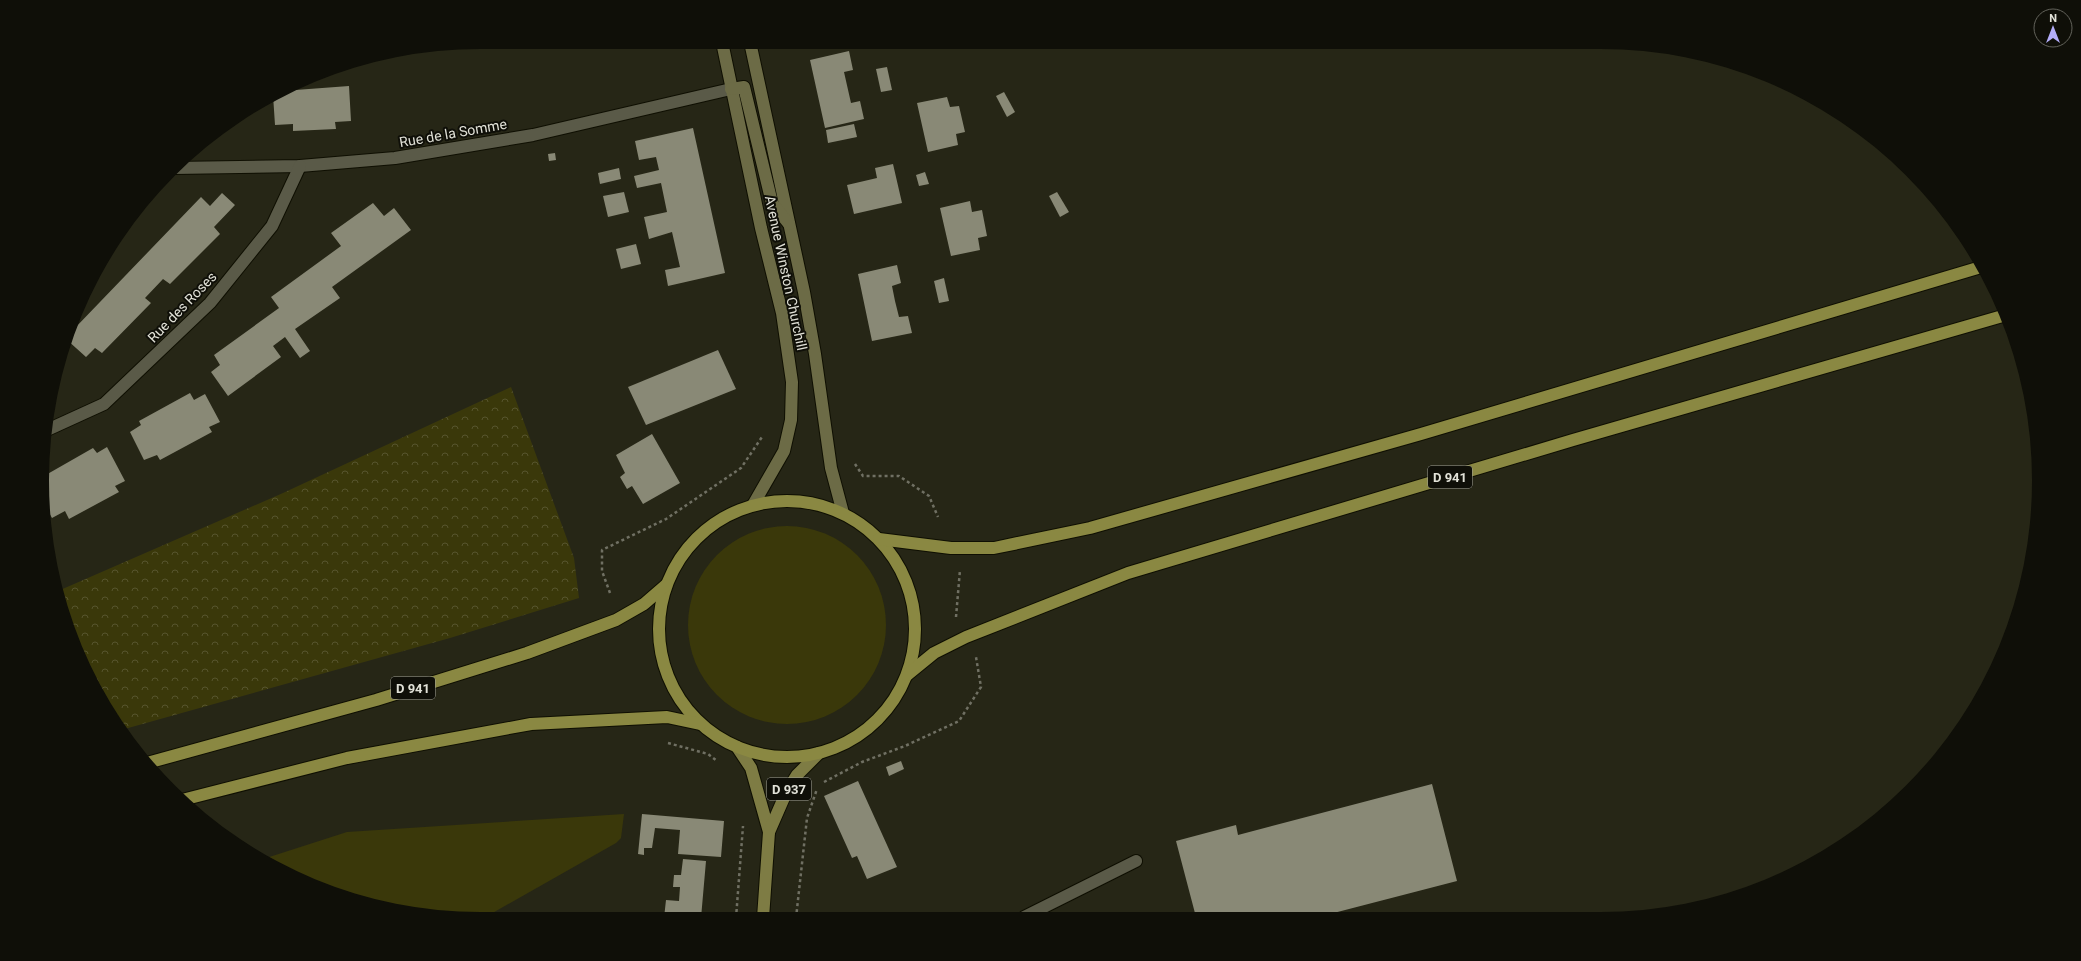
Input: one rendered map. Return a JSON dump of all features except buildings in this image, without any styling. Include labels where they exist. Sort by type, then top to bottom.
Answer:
[{"type":"highway","points":[[880,539],[952,548],[994,548],[1090,528],[1421,434],[1976,269]]},
{"type":"highway","name":"D 941","points":[[907,674],[934,653],[966,637],[1128,573],[1558,445],[2000,317]]},
{"type":"highway","points":[[795,501],[820,504],[843,513],[880,539],[893,556],[911,593],[915,613],[916,634],[913,654],[907,674],[897,696],[882,716],[842,745],[819,753],[798,757],[778,757],[757,754],[737,747],[718,737],[700,724],[683,705],[670,684],[662,660],[659,635],[660,610],[666,585],[684,552],[695,538],[711,525],[731,514],[753,505],[769,502],[795,501]]},
{"type":"highway","name":"D 941","points":[[153,761],[376,700],[527,653],[616,620],[644,604],[666,585]]},
{"type":"highway","points":[[189,798],[347,758],[531,724],[667,717],[700,724]]},
{"type":"main road","name":"Avenue Winston Churchill","points":[[723,49],[761,228],[782,313],[792,382],[791,420],[784,451],[753,505]]},
{"type":"main road","name":"Avenue Winston Churchill","points":[[752,49],[790,225],[815,354],[831,468],[843,513]]},
{"type":"main road","name":"Avenue Winston Churchill","points":[[731,89],[744,87],[772,203],[790,225]]},
{"type":"main road","name":"D 937","points":[[737,747],[751,768],[769,832]]},
{"type":"main road","name":"D 937","points":[[763,912],[769,832],[786,793],[797,775],[819,753]]},
{"type":"street","name":"Rue de la Somme","points":[[183,168],[300,166],[396,158],[534,135],[731,89]]},
{"type":"street","name":"Rue des Roses","points":[[53,427],[104,404],[210,303],[272,226],[300,166]]},
{"type":"street","points":[[1034,912],[1136,861]]},
{"type":"path","points":[[610,593],[602,570],[602,550],[666,519],[741,468],[766,431]]},
{"type":"path","points":[[852,460],[863,476],[899,476],[929,496],[938,517]]},
{"type":"path","points":[[956,620],[960,568]]},
{"type":"path","points":[[797,912],[807,818],[818,785],[862,762],[905,746],[958,721],[981,687],[976,657]]},
{"type":"path","points":[[664,742],[708,754],[720,763]]},
{"type":"path","points":[[736,912],[743,825]]},
{"type":"green space","points":[[511,387],[574,558],[579,598],[450,638],[128,728],[93,671],[72,619],[63,589],[283,493]]},
{"type":"green space","points":[[787,526],[816,530],[834,538],[857,555],[874,578],[882,596],[886,625],[882,654],[874,672],[857,695],[834,712],[816,720],[787,724],[758,720],[740,712],[717,695],[700,672],[692,654],[688,625],[692,596],[700,578],[717,555],[740,538],[758,530]]},
{"type":"green space","points":[[624,814],[621,838],[616,843],[494,912],[452,911],[396,904],[342,889],[315,879],[270,857],[347,832]]}]
